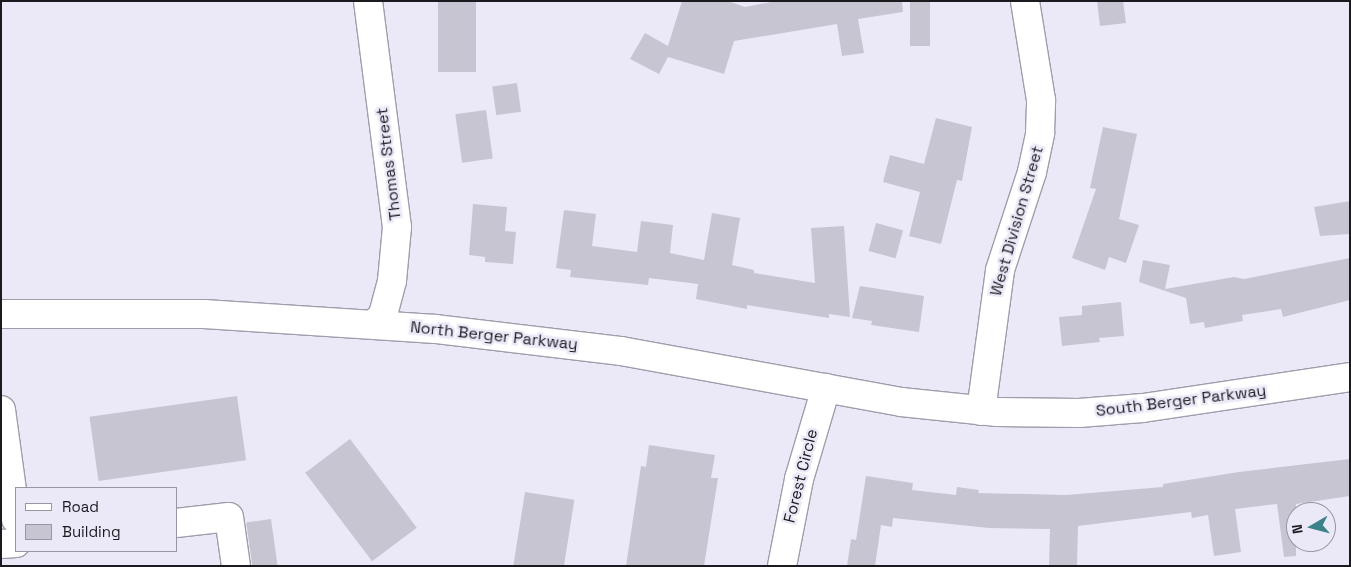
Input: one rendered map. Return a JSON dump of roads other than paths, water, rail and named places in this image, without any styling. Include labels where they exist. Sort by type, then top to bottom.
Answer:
[{"type":"street","name":"Thomas Street","points":[[368,1],[397,227],[392,281],[383,315],[374,323]]},
{"type":"street","name":"West Division Street","points":[[981,411],[1000,270],[1032,172],[1040,133],[1040,100],[1025,1]]},
{"type":"street","name":"North Berger Parkway","points":[[1,314],[204,314],[374,323],[559,342],[901,402],[981,411]]},
{"type":"street","name":"South Berger Parkway","points":[[981,411],[1046,413],[1135,409],[1350,377]]},
{"type":"street","name":"Forest Circle","points":[[782,566],[799,479],[826,388]]},
{"type":"street","points":[[1,410],[15,512]]},
{"type":"street","points":[[178,523],[229,517],[236,566]]},
{"type":"street","points":[[1,544],[15,543]]}]
